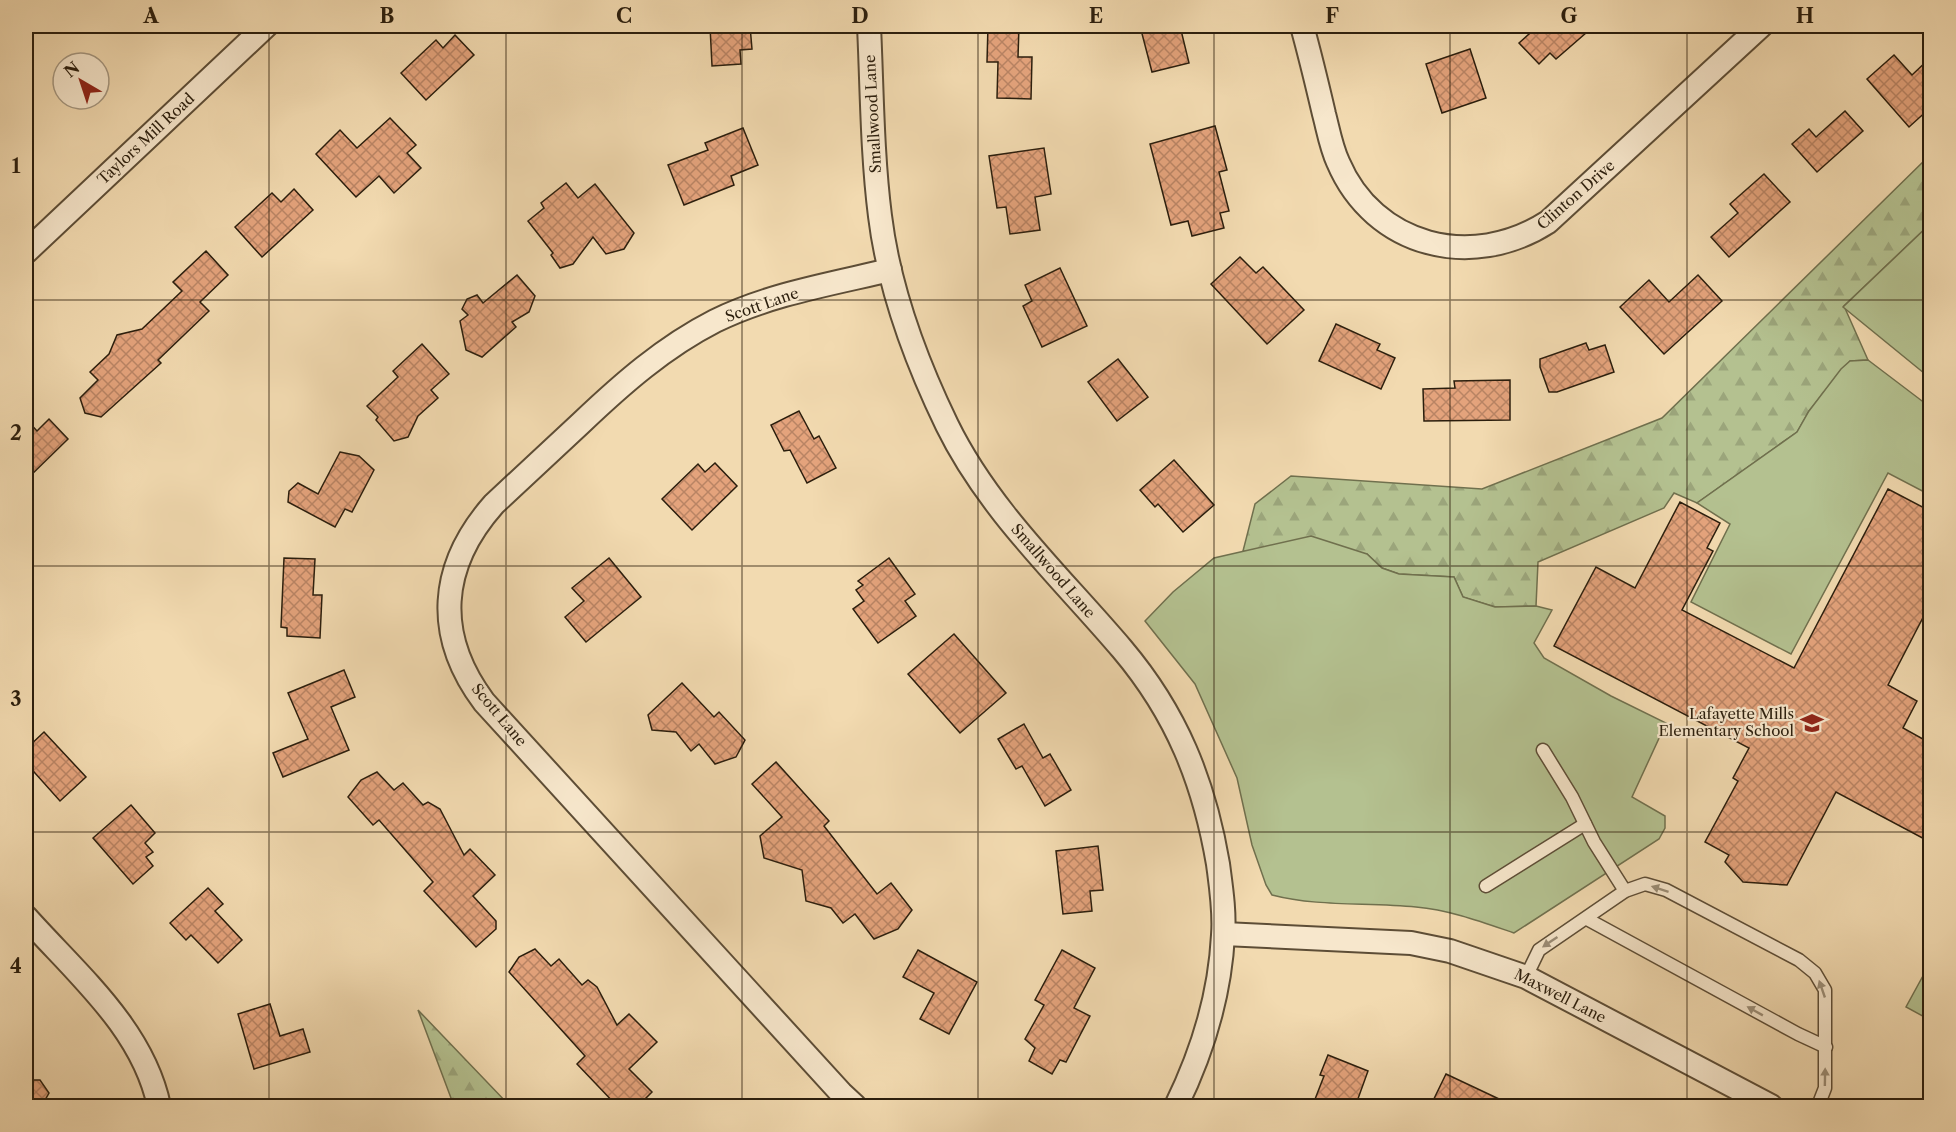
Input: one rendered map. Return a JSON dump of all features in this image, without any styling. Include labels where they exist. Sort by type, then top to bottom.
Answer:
[{"type":"street","name":"Taylors Mill Road","points":[[26,252],[266,26]]},
{"type":"street","name":"Smallwood Lane","points":[[869,26],[880,218],[890,270],[915,352],[948,427],[974,472],[1010,523],[1125,652],[1164,707],[1194,768],[1211,823],[1222,890],[1224,934],[1219,978],[1208,1028],[1188,1083],[1176,1107]]},
{"type":"street","name":"Clinton Drive","points":[[1302,26],[1337,161],[1350,185],[1369,208],[1392,226],[1411,237],[1456,248],[1501,244],[1532,232],[1548,222],[1761,26]]},
{"type":"street","name":"Scott Lane","points":[[855,1107],[484,702],[460,661],[452,636],[449,607],[453,577],[462,550],[479,521],[494,504],[651,360],[715,321],[759,303],[890,270]]},
{"type":"street","points":[[26,917],[114,1014],[130,1035],[149,1071],[159,1107]]},
{"type":"street","name":"Maxwell Lane","points":[[1224,934],[1411,944],[1450,951],[1526,977],[1771,1107]]},
{"type":"lane","points":[[1543,750],[1572,797],[1594,842],[1625,891]]},
{"type":"lane","points":[[1486,886],[1585,824]]},
{"type":"lane","points":[[1526,977],[1539,950],[1625,891],[1645,884],[1666,890],[1799,960],[1815,973],[1825,990],[1825,1088],[1818,1107]]},
{"type":"lane","points":[[1587,919],[1826,1047]]},
{"type":"green space","points":[[1930,155],[1930,224],[1844,306],[1868,360],[1850,361],[1809,411],[1797,432],[1697,503],[1674,493],[1664,508],[1538,562],[1536,606],[1495,607],[1463,597],[1454,577],[1399,574],[1382,568],[1367,554],[1243,551],[1255,504],[1291,476],[1482,489],[1662,418]]},
{"type":"green space","points":[[1930,224],[1930,378],[1843,307]]},
{"type":"green space","points":[[1868,360],[1930,407],[1930,495],[1888,473],[1791,654],[1691,602],[1730,524],[1697,503],[1797,432],[1809,411],[1841,369],[1850,361]]},
{"type":"green space","points":[[1311,536],[1367,554],[1382,568],[1399,574],[1454,577],[1463,597],[1495,607],[1536,606],[1552,610],[1534,643],[1544,658],[1611,696],[1666,723],[1632,797],[1665,816],[1665,828],[1659,839],[1514,933],[1466,917],[1429,909],[1307,901],[1272,895],[1266,885],[1252,845],[1237,778],[1195,684],[1145,621],[1173,592],[1214,558]]},
{"type":"green space","points":[[1930,963],[1930,1020],[1906,1007]]},
{"type":"green space","points":[[418,1010],[510,1106],[454,1106]]},
{"type":"building","points":[[710,26],[750,26],[752,49],[740,50],[741,64],[712,66]]},
{"type":"building","points":[[988,26],[1019,26],[1018,57],[1032,57],[1031,99],[997,98],[998,62],[987,62]]},
{"type":"building","points":[[1140,26],[1180,26],[1189,63],[1152,72]]},
{"type":"building","points":[[1538,26],[1594,26],[1556,59],[1550,53],[1539,64],[1519,43]]},
{"type":"building","points":[[455,35],[474,55],[426,100],[401,73],[436,40],[443,48]]},
{"type":"building","points":[[1470,49],[1486,98],[1442,113],[1426,64]]},
{"type":"building","points":[[1894,55],[1912,75],[1930,58],[1930,108],[1909,127],[1867,79]]},
{"type":"building","points":[[1845,111],[1863,131],[1817,172],[1792,144],[1809,129],[1816,137]]},
{"type":"building","points":[[390,118],[416,145],[407,153],[421,168],[394,193],[379,176],[356,197],[316,154],[340,130],[357,148]]},
{"type":"building","points":[[1215,126],[1227,170],[1219,172],[1229,211],[1220,213],[1224,228],[1192,236],[1188,221],[1171,225],[1150,144]]},
{"type":"building","points":[[743,128],[758,165],[731,176],[734,185],[684,205],[668,165],[708,150],[705,143]]},
{"type":"building","points":[[1044,148],[1051,194],[1035,197],[1040,230],[1010,234],[1006,207],[997,208],[989,156]]},
{"type":"building","points":[[1764,174],[1790,202],[1729,257],[1711,237],[1738,213],[1730,204]]},
{"type":"building","points":[[566,183],[578,198],[595,184],[634,233],[624,249],[606,254],[593,237],[573,264],[560,268],[551,255],[553,253],[528,221],[544,208],[541,203]]},
{"type":"building","points":[[294,189],[313,210],[262,257],[235,227],[272,193],[281,202]]},
{"type":"building","points":[[206,251],[228,275],[200,302],[209,311],[158,360],[161,363],[101,417],[85,413],[80,398],[98,380],[90,372],[109,354],[117,335],[142,329],[182,291],[173,282]]},
{"type":"building","points":[[1240,257],[1256,273],[1263,267],[1304,310],[1267,344],[1211,284]]},
{"type":"building","points":[[1060,268],[1087,326],[1042,347],[1023,306],[1032,301],[1025,285]]},
{"type":"building","points":[[517,275],[535,296],[529,312],[512,322],[516,327],[482,357],[466,350],[460,321],[468,315],[462,309],[467,299],[477,295],[483,303]]},
{"type":"building","points":[[1698,275],[1722,301],[1664,354],[1620,307],[1649,280],[1669,302]]},
{"type":"building","points":[[1336,324],[1380,344],[1377,350],[1395,358],[1381,389],[1319,361]]},
{"type":"building","points":[[1586,343],[1589,350],[1605,345],[1614,372],[1557,392],[1549,392],[1540,367],[1540,359]]},
{"type":"building","points":[[422,344],[449,374],[431,390],[438,398],[418,416],[408,437],[394,441],[376,420],[378,417],[367,406],[398,377],[393,371]]},
{"type":"building","points":[[1118,359],[1148,397],[1117,421],[1088,382]]},
{"type":"building","points":[[1510,380],[1510,420],[1424,421],[1423,389],[1455,388],[1454,381]]},
{"type":"building","points":[[799,411],[814,439],[819,436],[836,468],[807,483],[790,450],[784,451],[771,425]]},
{"type":"building","points":[[26,419],[37,431],[49,419],[68,439],[26,480]]},
{"type":"building","points":[[340,452],[359,456],[374,470],[352,512],[345,509],[335,527],[288,502],[289,491],[298,483],[318,494]]},
{"type":"building","points":[[1174,460],[1214,505],[1183,532],[1158,504],[1155,507],[1140,490]]},
{"type":"building","points":[[715,463],[737,486],[692,530],[662,499],[698,464],[705,472]]},
{"type":"building","name":"Lafayette Mills Elementary School","points":[[1888,489],[1930,511],[1930,604],[1888,685],[1917,701],[1903,728],[1930,743],[1930,842],[1836,792],[1787,885],[1743,882],[1725,862],[1729,855],[1705,842],[1738,781],[1733,778],[1749,748],[1554,646],[1596,567],[1635,588],[1680,502],[1720,523],[1707,548],[1713,551],[1682,610],[1794,668]]},
{"type":"building","points":[[284,558],[315,559],[313,595],[322,595],[320,638],[287,636],[287,628],[281,627]]},
{"type":"building","points":[[609,558],[641,597],[586,642],[565,617],[584,601],[572,588]]},
{"type":"building","points":[[889,558],[915,594],[905,601],[916,616],[878,643],[853,609],[864,601],[856,590],[863,585],[858,581]]},
{"type":"building","points":[[954,634],[1006,693],[960,733],[908,674]]},
{"type":"building","points":[[344,670],[355,697],[331,707],[349,750],[283,777],[273,753],[308,739],[288,693]]},
{"type":"building","points":[[682,683],[714,717],[719,712],[745,740],[736,757],[715,764],[699,744],[691,751],[676,732],[652,730],[648,715]]},
{"type":"building","points":[[1024,724],[1043,758],[1050,754],[1071,790],[1045,806],[1022,766],[1016,769],[998,739]]},
{"type":"building","points":[[44,732],[86,777],[60,801],[26,763],[26,749]]},
{"type":"building","points":[[776,762],[829,821],[824,826],[877,894],[891,883],[912,910],[898,929],[874,939],[855,914],[843,923],[831,908],[806,901],[802,870],[764,858],[760,836],[782,817],[752,784]]},
{"type":"building","points":[[377,772],[394,790],[403,783],[423,805],[428,802],[440,809],[464,855],[470,849],[495,875],[473,896],[496,921],[496,929],[476,947],[424,891],[433,882],[379,820],[373,825],[348,797],[361,780]]},
{"type":"building","points":[[131,805],[155,833],[145,843],[153,852],[146,857],[153,866],[133,884],[93,838]]},
{"type":"building","points":[[1098,846],[1103,890],[1090,891],[1092,911],[1063,914],[1056,851]]},
{"type":"building","points":[[208,888],[223,904],[215,911],[242,940],[218,963],[191,935],[186,940],[170,923]]},
{"type":"building","points":[[535,949],[551,966],[559,959],[582,985],[588,980],[597,987],[617,1025],[629,1014],[657,1042],[629,1069],[652,1092],[637,1107],[618,1107],[577,1064],[585,1056],[509,972],[519,957]]},
{"type":"building","points":[[918,950],[977,982],[949,1034],[920,1019],[934,993],[903,977]]},
{"type":"building","points":[[1062,950],[1095,968],[1074,1008],[1090,1016],[1066,1062],[1060,1060],[1052,1074],[1029,1061],[1035,1048],[1025,1039],[1044,1005],[1035,1000]]},
{"type":"building","points":[[270,1004],[280,1036],[303,1029],[310,1052],[254,1069],[238,1014]]},
{"type":"building","points":[[1328,1055],[1368,1071],[1355,1107],[1312,1107],[1324,1076],[1320,1075]]},
{"type":"building","points":[[1446,1074],[1516,1107],[1430,1107]]},
{"type":"building","points":[[26,1080],[40,1080],[49,1093],[41,1107],[26,1107]]},
{"type":"place","name":"Lafayette Mills Elementary School","points":[[1812,723]]}]
